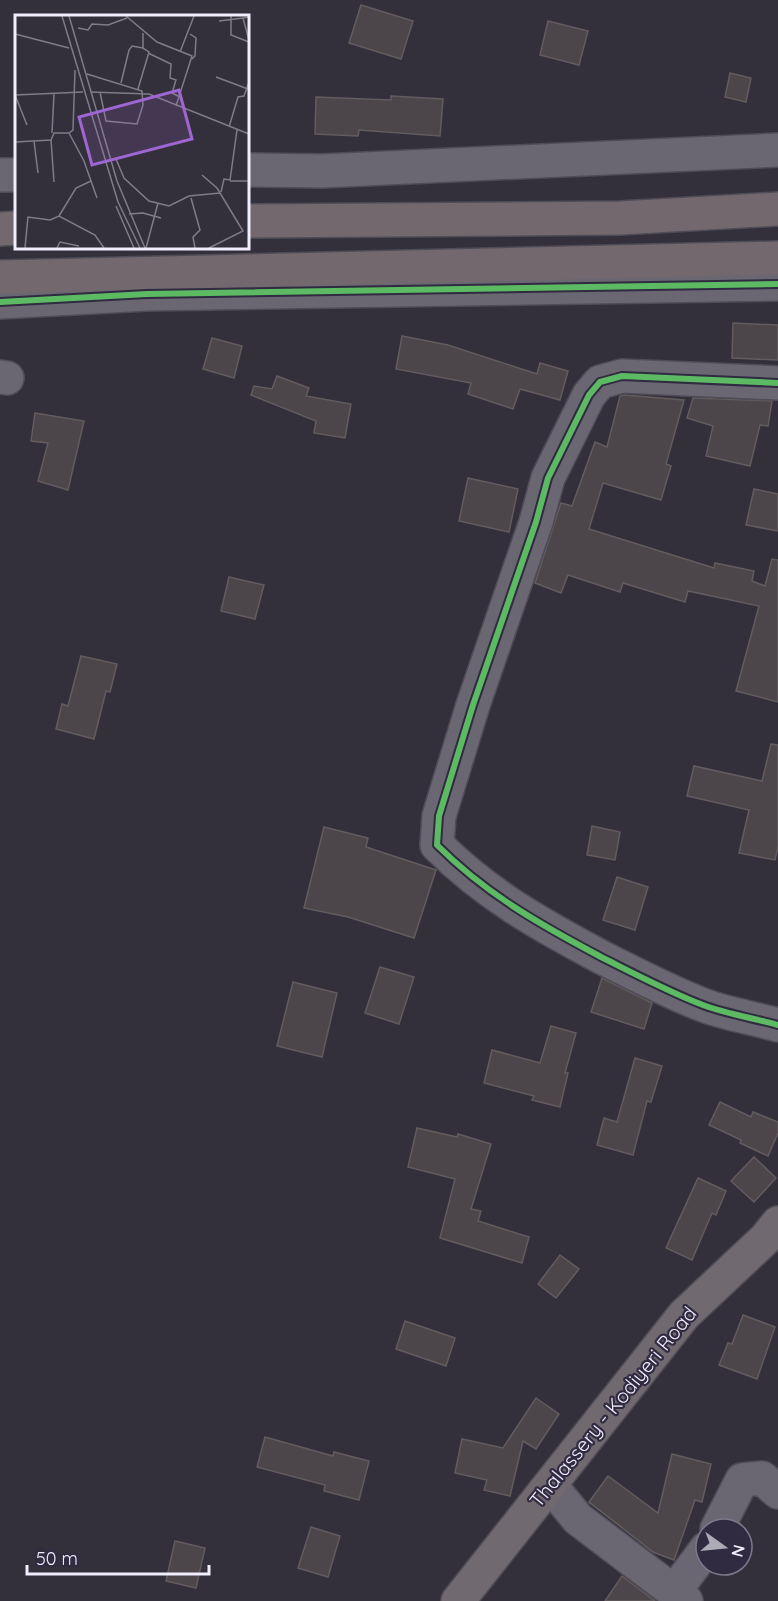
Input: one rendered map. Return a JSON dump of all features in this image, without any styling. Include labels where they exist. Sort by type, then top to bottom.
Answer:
[{"type":"highway","points":[[249,221],[620,218],[778,209]]},
{"type":"highway","points":[[0,229],[15,228]]},
{"type":"highway","points":[[0,277],[778,258]]},
{"type":"main road","name":"Thalassery - Kodiyeri Road","points":[[458,1601],[684,1315],[766,1238],[778,1223]]},
{"type":"street","points":[[249,170],[322,171],[778,150]]},
{"type":"street","points":[[0,302],[147,294],[483,291],[778,284]]},
{"type":"street","points":[[778,383],[622,376],[600,382],[590,395],[548,478],[536,522],[473,705],[442,805],[437,845],[466,874],[507,904],[587,949],[703,1005],[778,1025]]},
{"type":"street","points":[[723,1517],[742,1480],[762,1478],[778,1492]]},
{"type":"street","points":[[550,1485],[578,1519],[680,1596],[694,1571]]},
{"type":"building","points":[[361,5],[413,21],[401,59],[349,43]]},
{"type":"building","points":[[548,21],[588,31],[579,65],[540,55]]},
{"type":"building","points":[[730,73],[751,78],[746,102],[725,97]]},
{"type":"building","points":[[391,96],[443,99],[440,136],[359,130],[358,136],[315,134],[316,97],[391,100]]},
{"type":"building","points":[[733,323],[778,325],[778,360],[732,358]]},
{"type":"building","points":[[402,336],[448,345],[537,374],[540,363],[568,371],[560,400],[520,389],[513,409],[468,394],[471,383],[396,369]]},
{"type":"building","points":[[212,338],[242,346],[234,378],[203,369]]},
{"type":"building","points":[[277,376],[309,388],[306,396],[351,404],[345,438],[314,433],[316,421],[251,395],[254,386],[272,389]]},
{"type":"building","points":[[620,396],[684,400],[666,464],[671,466],[661,500],[603,483],[589,529],[714,568],[715,563],[754,571],[752,581],[765,586],[772,559],[778,560],[778,702],[736,691],[759,606],[688,591],[685,602],[623,583],[620,592],[568,575],[561,593],[535,583],[561,503],[572,506],[595,442],[607,447]]},
{"type":"building","points":[[693,398],[772,401],[768,426],[760,425],[750,466],[706,456],[713,426],[687,418]]},
{"type":"building","points":[[35,413],[84,421],[68,490],[38,481],[48,443],[31,441]]},
{"type":"building","points":[[468,478],[518,489],[509,532],[459,521]]},
{"type":"building","points":[[754,489],[778,494],[778,531],[746,525]]},
{"type":"building","points":[[229,577],[264,585],[255,619],[221,611]]},
{"type":"building","points":[[81,656],[117,664],[110,692],[106,691],[94,739],[56,729],[62,704],[68,706]]},
{"type":"building","points":[[771,744],[778,745],[778,847],[775,860],[739,853],[749,810],[687,796],[694,766],[762,781]]},
{"type":"building","points":[[592,826],[620,832],[615,860],[587,855]]},
{"type":"building","points":[[324,827],[368,838],[366,847],[436,870],[414,938],[348,917],[304,908]]},
{"type":"building","points":[[617,877],[648,887],[635,930],[603,920]]},
{"type":"building","points":[[380,967],[414,977],[399,1024],[365,1013]]},
{"type":"building","points":[[602,978],[652,1003],[644,1029],[591,1012]]},
{"type":"building","points":[[293,982],[337,993],[322,1057],[277,1046]]},
{"type":"building","points":[[551,1026],[576,1033],[565,1073],[568,1073],[560,1107],[532,1100],[534,1096],[484,1083],[492,1050],[540,1063]]},
{"type":"building","points":[[635,1058],[662,1066],[651,1102],[647,1101],[633,1155],[597,1145],[604,1118],[617,1122]]},
{"type":"building","points":[[720,1102],[751,1117],[753,1112],[778,1122],[778,1133],[768,1156],[709,1125]]},
{"type":"building","points":[[417,1128],[457,1137],[458,1134],[491,1144],[471,1209],[481,1211],[478,1221],[529,1237],[522,1263],[440,1238],[455,1179],[408,1167]]},
{"type":"building","points":[[754,1157],[776,1178],[754,1202],[731,1181]]},
{"type":"building","points":[[698,1178],[726,1191],[716,1215],[712,1213],[692,1260],[666,1248]]},
{"type":"building","points":[[560,1255],[579,1269],[556,1298],[538,1284]]},
{"type":"building","points":[[743,1315],[775,1327],[757,1379],[719,1365],[728,1343],[732,1344]]},
{"type":"building","points":[[405,1321],[455,1338],[446,1366],[396,1349]]},
{"type":"building","points":[[536,1398],[559,1414],[536,1449],[523,1441],[510,1496],[484,1490],[487,1480],[455,1473],[462,1439],[503,1448]]},
{"type":"building","points":[[265,1437],[333,1456],[334,1452],[369,1461],[359,1500],[324,1491],[325,1485],[257,1467]]},
{"type":"building","points":[[672,1454],[711,1464],[702,1502],[695,1500],[674,1560],[653,1552],[589,1502],[608,1476],[658,1513]]},
{"type":"building","points":[[311,1527],[340,1536],[328,1577],[298,1568]]},
{"type":"building","points":[[175,1541],[205,1548],[196,1588],[166,1581]]},
{"type":"building","points":[[622,1576],[655,1601],[605,1601]]},
{"type":"cycle path","points":[[0,302],[147,294],[778,284]]},
{"type":"cycle path","points":[[778,383],[622,376],[600,382],[589,395],[548,478],[536,522],[473,705],[439,816],[437,845],[495,894],[536,921],[603,958],[703,1005],[778,1025]]}]
